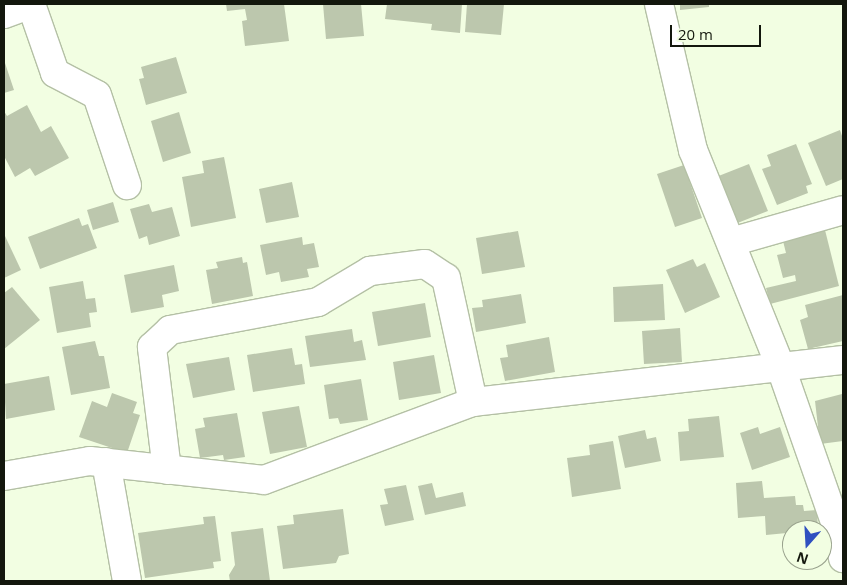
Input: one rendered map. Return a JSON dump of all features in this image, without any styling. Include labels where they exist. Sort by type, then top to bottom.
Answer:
[{"type":"street","points":[[4,14],[31,4],[55,72],[97,95],[128,185]]},
{"type":"street","points":[[659,4],[693,150],[781,368],[836,525],[843,558]]},
{"type":"street","points":[[731,242],[843,210]]},
{"type":"street","points":[[167,470],[152,347],[170,330],[318,302],[370,270],[425,264],[446,278],[472,402]]},
{"type":"street","points":[[4,476],[90,461],[264,480],[472,402],[843,360]]},
{"type":"street","points":[[106,462],[127,581]]},
{"type":"building","points":[[226,4],[284,4],[289,41],[245,46],[242,21],[247,20],[245,9],[227,11]]},
{"type":"building","points":[[323,4],[361,4],[364,36],[326,39]]},
{"type":"building","points":[[387,4],[462,4],[460,33],[431,30],[432,24],[385,19]]},
{"type":"building","points":[[467,4],[504,4],[501,35],[465,32]]},
{"type":"building","points":[[680,4],[709,4],[709,7],[680,10]]},
{"type":"building","points":[[176,57],[187,93],[146,105],[139,79],[144,78],[141,67]]},
{"type":"building","points":[[4,60],[14,90],[4,93]]},
{"type":"building","points":[[27,105],[41,132],[51,126],[69,158],[35,176],[30,168],[15,177],[4,156],[4,111],[7,116]]},
{"type":"building","points":[[179,112],[191,153],[163,162],[151,121]]},
{"type":"building","points":[[840,130],[843,139],[843,179],[826,186],[808,143]]},
{"type":"building","points":[[796,144],[812,184],[806,186],[808,193],[777,205],[762,169],[771,166],[767,155]]},
{"type":"building","points":[[224,157],[236,218],[191,227],[182,177],[204,173],[202,161]]},
{"type":"building","points":[[749,164],[768,211],[735,224],[716,177]]},
{"type":"building","points":[[684,165],[702,218],[675,227],[657,174]]},
{"type":"building","points":[[292,182],[299,217],[266,223],[259,189]]},
{"type":"building","points":[[113,202],[119,222],[93,230],[87,210]]},
{"type":"building","points":[[149,204],[152,212],[172,207],[180,236],[149,245],[147,236],[139,239],[130,209]]},
{"type":"building","points":[[79,218],[82,226],[88,224],[97,248],[40,269],[28,237]]},
{"type":"building","points":[[825,230],[839,286],[770,304],[766,288],[796,281],[795,275],[783,278],[777,255],[786,253],[783,241]]},
{"type":"building","points":[[518,231],[525,267],[482,274],[476,238]]},
{"type":"building","points":[[4,237],[21,270],[4,278]]},
{"type":"building","points":[[302,237],[303,245],[314,243],[319,267],[307,269],[309,277],[281,282],[279,272],[266,275],[260,245]]},
{"type":"building","points":[[242,257],[243,263],[247,262],[253,296],[212,304],[206,270],[218,268],[216,262]]},
{"type":"building","points":[[693,259],[697,267],[705,263],[720,297],[685,313],[666,270]]},
{"type":"building","points":[[174,265],[179,291],[162,295],[164,307],[131,313],[124,275]]},
{"type":"building","points":[[83,281],[86,299],[95,298],[97,312],[89,313],[91,327],[57,333],[49,287]]},
{"type":"building","points":[[663,284],[665,320],[614,322],[613,287]]},
{"type":"building","points":[[12,287],[40,320],[4,349],[4,293]]},
{"type":"building","points":[[521,294],[526,323],[476,332],[472,308],[483,307],[482,300]]},
{"type":"building","points":[[843,295],[843,341],[808,349],[800,320],[808,317],[805,305]]},
{"type":"building","points":[[425,303],[431,337],[378,346],[372,312]]},
{"type":"building","points":[[680,328],[682,362],[644,364],[642,331]]},
{"type":"building","points":[[352,329],[354,342],[362,340],[366,360],[310,367],[305,336]]},
{"type":"building","points":[[549,337],[555,372],[505,381],[500,358],[508,357],[506,345]]},
{"type":"building","points":[[95,341],[99,356],[104,356],[110,388],[71,395],[62,347]]},
{"type":"building","points":[[292,348],[295,365],[302,364],[305,384],[253,392],[247,355]]},
{"type":"building","points":[[434,355],[441,393],[399,400],[393,362]]},
{"type":"building","points":[[229,357],[235,390],[193,398],[186,364]]},
{"type":"building","points":[[49,376],[55,410],[6,419],[4,384]]},
{"type":"building","points":[[361,379],[368,420],[340,424],[338,418],[329,419],[324,385]]},
{"type":"building","points":[[112,393],[137,402],[133,413],[140,415],[127,453],[79,437],[92,401],[107,407]]},
{"type":"building","points":[[842,394],[843,441],[820,444],[815,401]]},
{"type":"building","points":[[299,406],[307,447],[270,454],[262,412]]},
{"type":"building","points":[[237,413],[245,457],[224,460],[223,455],[200,458],[195,429],[205,427],[203,418]]},
{"type":"building","points":[[719,416],[724,457],[680,461],[678,432],[689,431],[688,419]]},
{"type":"building","points":[[758,427],[760,434],[780,427],[790,457],[752,470],[740,433]]},
{"type":"building","points":[[645,430],[647,439],[656,437],[661,461],[625,468],[618,436]]},
{"type":"building","points":[[613,441],[621,489],[572,497],[567,458],[590,455],[589,445]]},
{"type":"building","points":[[762,481],[764,498],[795,496],[796,505],[803,505],[804,511],[817,510],[818,520],[782,520],[782,533],[766,535],[765,516],[738,518],[736,483]]},
{"type":"building","points":[[432,483],[436,498],[463,492],[466,506],[425,515],[418,486]]},
{"type":"building","points":[[406,485],[414,520],[385,526],[380,505],[388,504],[384,489]]},
{"type":"building","points":[[343,509],[349,554],[339,556],[336,563],[283,569],[277,526],[294,524],[293,515]]},
{"type":"building","points":[[215,516],[221,561],[213,562],[214,568],[145,578],[138,533],[204,524],[203,517]]},
{"type":"building","points":[[263,528],[270,581],[230,581],[229,575],[235,565],[231,532]]}]
